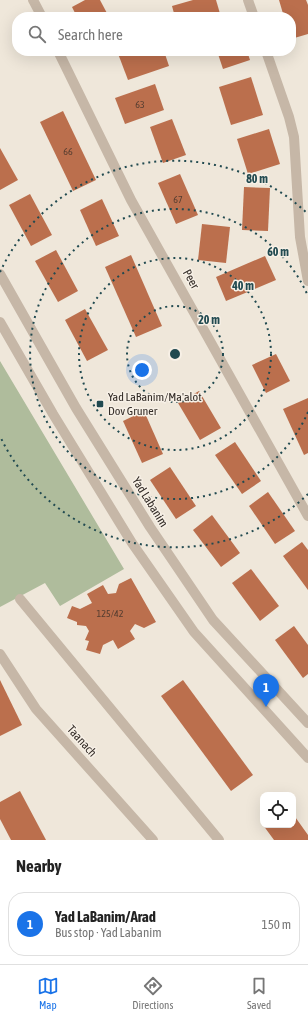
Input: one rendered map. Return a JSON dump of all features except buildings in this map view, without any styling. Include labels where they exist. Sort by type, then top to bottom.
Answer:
[{"type":"street","points":[[33,0],[39,12]]},
{"type":"street","points":[[248,0],[252,12]]},
{"type":"street","name":"Peer","points":[[60,56],[131,200],[308,516]]},
{"type":"street","points":[[268,56],[294,137],[300,237],[308,281]]},
{"type":"street","name":"Yad Labanim","points":[[0,274],[76,408],[150,527],[213,620],[308,723]]},
{"type":"street","points":[[0,322],[53,414],[132,543],[194,632],[308,758]]},
{"type":"street","points":[[20,600],[219,840]]},
{"type":"street","name":"Taanach","points":[[0,654],[36,709],[153,840]]},
{"type":"green space","points":[[0,361],[124,569],[60,606],[45,583],[0,607]]},
{"type":"place","name":"Yad LaBanim/Ma'alot Dov Gruner","points":[[100,404]]},
{"type":"place","name":"Yad LaBanim/Arad","points":[[266,707]]}]
